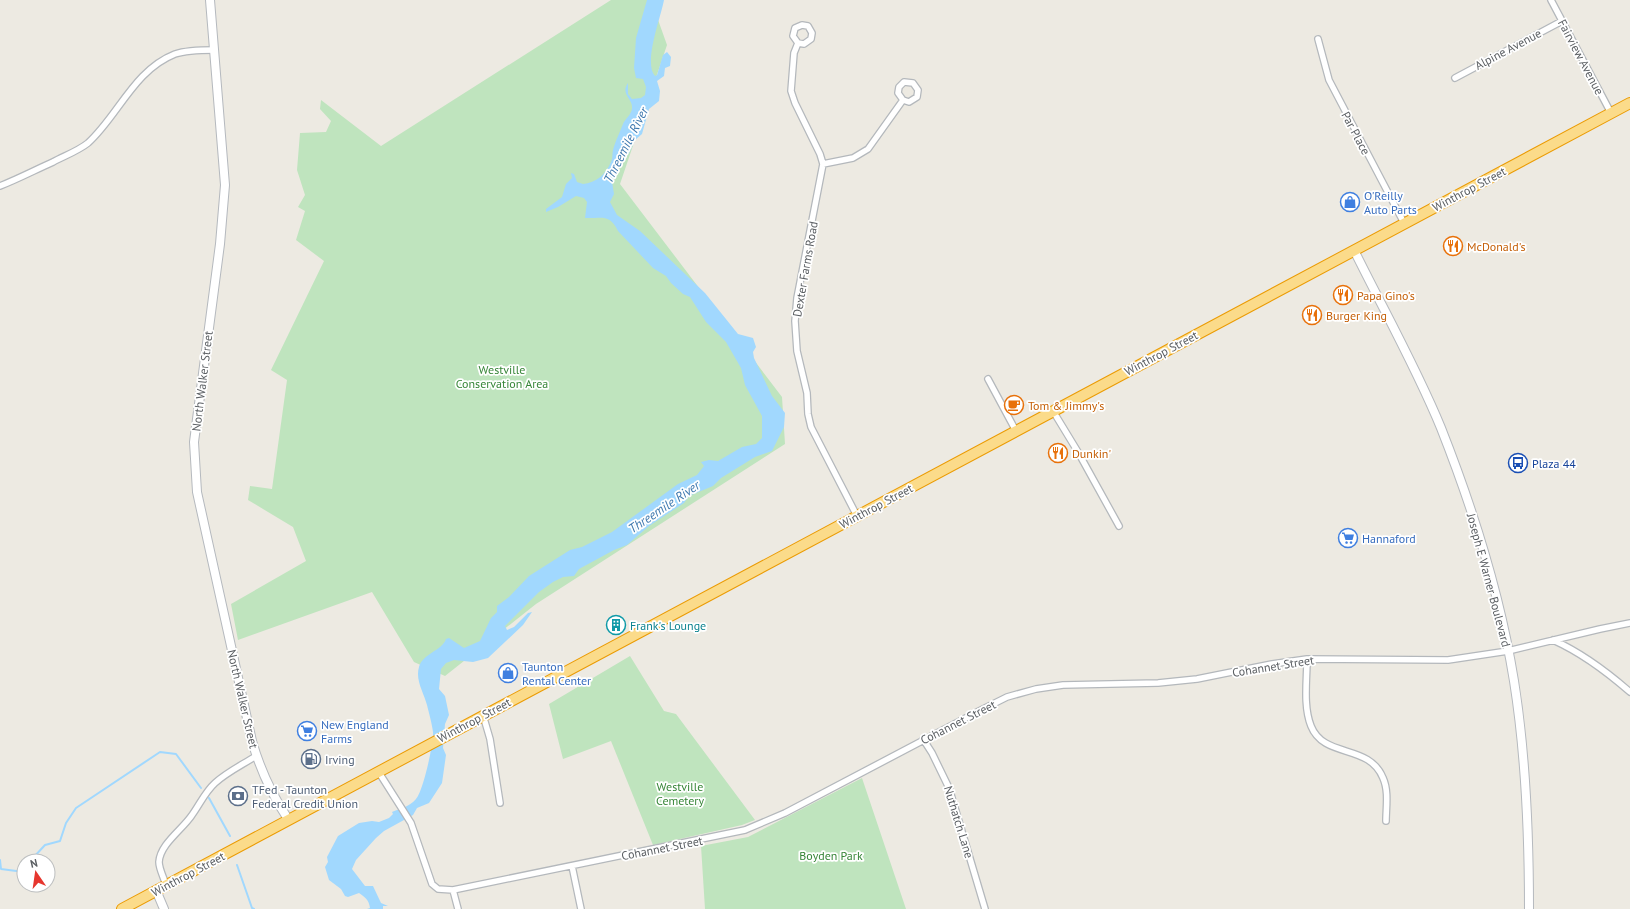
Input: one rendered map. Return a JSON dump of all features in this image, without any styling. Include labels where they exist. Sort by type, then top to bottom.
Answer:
[{"type":"highway","name":"Winthrop Street","points":[[122,909],[1630,103]]},
{"type":"main road","name":"North Walker Street","points":[[210,0],[224,163],[224,209],[194,442],[195,476],[197,492],[256,756],[275,799],[288,819]]},
{"type":"main road","name":"Joseph E Warner Boulevard","points":[[1354,250],[1392,323],[1440,427],[1484,551],[1508,651],[1520,729],[1526,789],[1529,909]]},
{"type":"main road","points":[[156,890],[164,909]]},
{"type":"street","name":"Fairview Avenue","points":[[1551,0],[1611,113]]},
{"type":"street","name":"Alpine Avenue","points":[[1455,78],[1562,21]]},
{"type":"street","name":"Par Place","points":[[1318,39],[1329,80],[1404,224]]},
{"type":"street","name":"Dexter Farms Road","points":[[798,42],[794,53],[791,91],[795,103],[820,154],[823,164],[822,177],[797,298],[795,339],[807,393],[809,421],[857,516]]},
{"type":"street","points":[[0,186],[87,144],[100,131],[137,83],[163,60],[176,54],[214,50]]},
{"type":"street","points":[[823,164],[853,158],[868,149],[903,100]]},
{"type":"street","points":[[988,378],[1016,431]]},
{"type":"street","points":[[1053,411],[1078,452],[1119,526]]},
{"type":"street","name":"Cohannet Street","points":[[378,771],[409,821],[432,884],[438,889],[452,890],[745,830],[784,813],[923,739],[1007,697],[1044,687],[1174,682],[1308,659],[1448,660],[1508,651],[1630,623]]},
{"type":"street","points":[[1553,640],[1574,649],[1604,670],[1630,692]]},
{"type":"street","points":[[1308,659],[1306,701],[1311,727],[1323,743],[1370,760],[1378,768],[1386,788],[1386,821]]},
{"type":"street","points":[[483,715],[490,739],[500,803]]},
{"type":"street","name":"Nuthatch Lane","points":[[923,739],[932,753],[949,788],[985,909]]},
{"type":"street","name":"North Walker Street","points":[[166,885],[159,862],[161,853],[193,814],[199,802],[214,784],[223,776],[256,756]]},
{"type":"street","points":[[572,866],[581,909]]},
{"type":"street","points":[[452,890],[458,909]]},
{"type":"green space","name":"Westville Conservation Area","points":[[611,0],[651,0],[667,45],[620,184],[782,397],[785,444],[536,604],[445,676],[414,662],[372,592],[238,640],[231,604],[306,561],[293,527],[248,500],[250,486],[272,489],[287,380],[271,370],[324,261],[296,240],[305,211],[298,207],[305,195],[297,170],[300,133],[326,132],[331,121],[320,109],[321,100],[381,146]]},
{"type":"green space","name":"Westville Cemetery","points":[[630,656],[664,711],[676,714],[755,820],[742,825],[653,845],[611,741],[563,759],[549,704]]},
{"type":"green space","name":"Boyden Park","points":[[862,778],[906,909],[705,909],[701,846],[748,837]]},
{"type":"water","name":"Threemile River","points":[[647,0],[664,0],[652,51],[652,70],[655,76],[657,75],[663,55],[667,52],[671,57],[670,66],[665,68],[664,76],[657,81],[660,91],[659,101],[649,109],[642,134],[635,140],[629,153],[619,166],[612,182],[614,194],[610,202],[617,215],[640,231],[705,293],[738,334],[753,338],[756,347],[753,352],[754,358],[772,396],[785,413],[784,427],[772,451],[755,457],[721,478],[713,486],[689,496],[684,503],[649,526],[627,545],[614,550],[579,569],[574,576],[563,577],[539,592],[505,626],[507,630],[514,627],[528,613],[532,612],[523,625],[488,658],[473,662],[454,660],[446,663],[441,669],[439,689],[445,696],[449,715],[445,724],[443,748],[446,755],[442,783],[429,803],[417,808],[413,815],[384,831],[356,860],[352,869],[365,886],[373,886],[381,903],[388,906],[383,906],[383,909],[367,909],[370,908],[368,901],[363,896],[359,893],[348,897],[345,896],[341,889],[329,880],[325,867],[328,862],[327,857],[338,836],[359,823],[372,821],[379,822],[389,818],[393,814],[392,812],[411,804],[419,795],[428,767],[433,737],[426,700],[418,677],[419,667],[424,658],[441,646],[446,639],[449,638],[464,648],[480,641],[491,618],[497,612],[497,606],[509,597],[529,576],[570,550],[582,547],[612,532],[678,484],[697,475],[704,466],[701,462],[709,460],[718,461],[742,447],[756,444],[762,438],[762,416],[745,385],[741,368],[726,342],[706,322],[690,297],[683,294],[666,276],[653,268],[608,219],[585,218],[587,202],[584,198],[576,196],[558,207],[546,212],[546,209],[562,197],[566,184],[572,178],[571,173],[574,174],[577,182],[583,184],[596,180],[609,166],[612,160],[616,140],[624,122],[632,110],[631,102],[625,90],[628,83],[628,94],[632,99],[641,98],[645,95],[646,87],[643,79],[636,78],[634,68],[636,38]]},
{"type":"waterway","points":[[38,853],[45,845],[60,841],[66,823],[76,808],[160,752],[176,754],[201,788]]},
{"type":"waterway","points":[[209,798],[230,836]]},
{"type":"waterway","points":[[0,860],[1,869],[16,871]]},
{"type":"waterway","points":[[237,865],[252,908],[254,909]]},
{"type":"place","name":"O'Reilly Auto Parts","points":[[1350,202]]},
{"type":"place","name":"McDonald's","points":[[1453,246]]},
{"type":"place","name":"Papa Gino's","points":[[1343,295]]},
{"type":"place","name":"Burger King","points":[[1312,315]]},
{"type":"place","name":"Tom & Jimmy's","points":[[1014,405]]},
{"type":"place","name":"Dunkin'","points":[[1058,453]]},
{"type":"place","name":"Plaza 44","points":[[1518,463]]},
{"type":"place","name":"Hannaford","points":[[1348,538]]},
{"type":"place","name":"Frank's Lounge","points":[[616,625]]},
{"type":"place","name":"Taunton Rental Center","points":[[508,673]]},
{"type":"place","name":"New England Farms","points":[[307,731]]},
{"type":"place","name":"Irving","points":[[311,759]]},
{"type":"place","name":"TFed - Taunton Federal Credit Union","points":[[238,796]]}]
